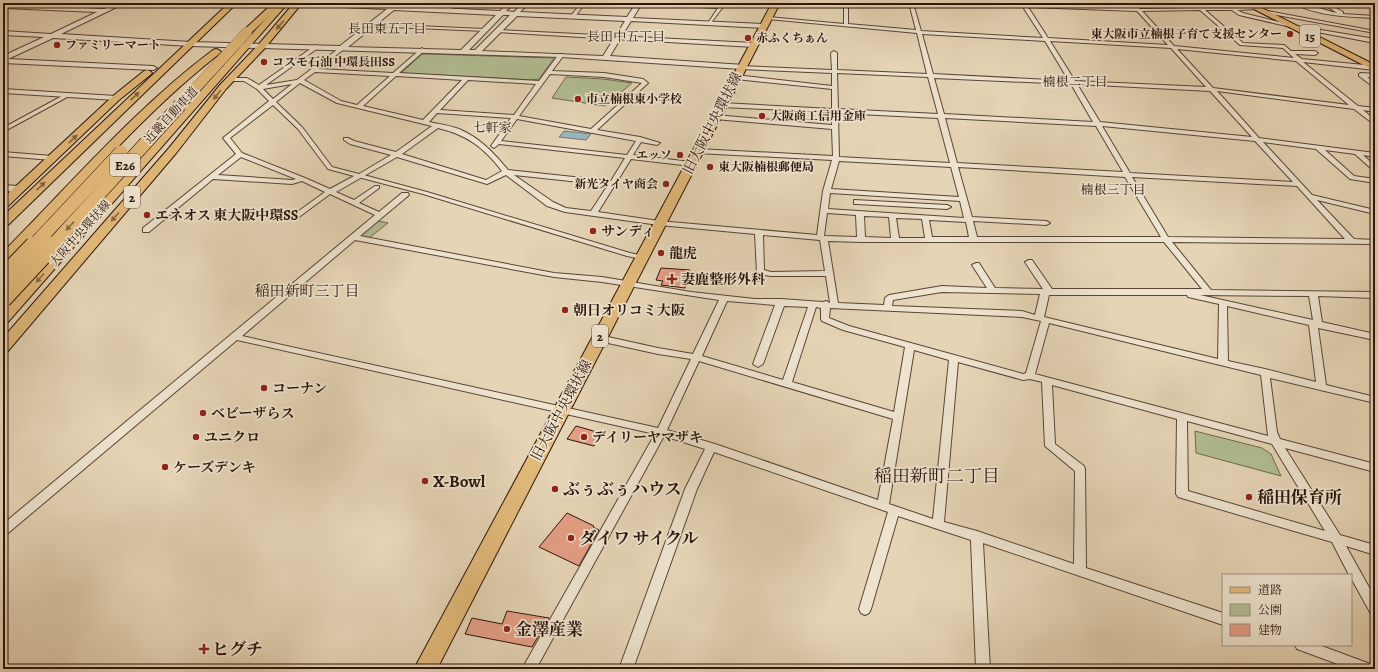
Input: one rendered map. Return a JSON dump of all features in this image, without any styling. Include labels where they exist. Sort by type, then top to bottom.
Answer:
[{"type":"highway","name":"近畿自動車道","points":[[3,298],[248,39],[280,3]]},
{"type":"highway","name":"近畿自動車道","points":[[3,277],[254,13]]},
{"type":"highway","points":[[19,260],[13,258],[12,252],[155,105],[194,69],[216,52]]},
{"type":"highway","points":[[3,256],[35,218],[115,136],[133,112]]},
{"type":"main road","points":[[210,14],[233,3]]},
{"type":"main road","points":[[3,204],[116,98],[233,3]]},
{"type":"main road","name":"2","points":[[3,348],[173,150],[231,79],[298,3]]},
{"type":"main road","name":"旧大阪中央環状線","points":[[425,669],[600,338],[738,72],[776,3]]},
{"type":"main road","name":"15","points":[[1246,3],[1375,69]]},
{"type":"main road","name":"大阪中央環状線","points":[[3,319],[192,106],[248,39]]},
{"type":"main road","points":[[3,223],[187,40]]},
{"type":"main road","points":[[173,150],[191,116],[192,106]]},
{"type":"main road","points":[[3,216],[24,202]]},
{"type":"main road","points":[[3,336],[38,306]]},
{"type":"street","points":[[3,60],[122,3]]},
{"type":"street","points":[[298,3],[629,20],[846,25],[919,32],[1172,47],[1375,69]]},
{"type":"street","points":[[380,215],[303,178],[240,154],[226,138],[301,81],[348,42],[399,3]]},
{"type":"street","points":[[446,11],[455,3]]},
{"type":"street","points":[[3,33],[187,40],[248,39],[264,43],[342,48],[422,50],[466,48],[511,3]]},
{"type":"street","points":[[480,50],[526,3]]},
{"type":"street","points":[[572,17],[583,3]]},
{"type":"street","points":[[605,58],[639,3]]},
{"type":"street","points":[[643,3],[723,5]]},
{"type":"street","points":[[846,3],[846,25]]},
{"type":"street","points":[[911,3],[974,240]]},
{"type":"street","points":[[948,3],[1024,4],[1138,10],[1259,10],[1375,32]]},
{"type":"street","points":[[1132,3],[1308,196],[1352,242]]},
{"type":"street","points":[[1296,3],[1324,12],[1375,17]]},
{"type":"street","points":[[1324,3],[1340,11],[1343,15]]},
{"type":"street","points":[[1358,3],[1375,4]]},
{"type":"street","points":[[1024,4],[1073,82],[1166,240],[1209,292]]},
{"type":"street","points":[[710,23],[723,5]]},
{"type":"street","points":[[3,6],[106,11]]},
{"type":"street","points":[[1201,9],[1242,44],[1280,46],[1290,52],[1375,123]]},
{"type":"street","points":[[1232,9],[1241,14],[1291,26],[1375,41]]},
{"type":"street","points":[[371,25],[485,30]]},
{"type":"street","points":[[3,28],[187,40]]},
{"type":"street","points":[[499,31],[754,45]]},
{"type":"street","points":[[264,43],[348,42],[466,48],[605,58],[738,72],[835,88]]},
{"type":"street","points":[[259,88],[316,47]]},
{"type":"street","points":[[358,107],[422,50]]},
{"type":"street","points":[[1290,52],[1315,53]]},
{"type":"street","points":[[834,53],[836,159],[827,191],[822,238],[829,273],[830,304],[825,319],[846,328],[954,358],[1024,376],[1047,380],[1375,468]]},
{"type":"street","points":[[490,152],[561,55]]},
{"type":"street","points":[[3,60],[153,68]]},
{"type":"street","points":[[1375,69],[1361,75],[1375,86]]},
{"type":"street","points":[[314,70],[540,82]]},
{"type":"street","points":[[548,72],[604,75],[643,81],[645,83],[593,130]]},
{"type":"street","points":[[738,72],[834,72],[1211,89],[1375,110]]},
{"type":"street","points":[[231,79],[245,79],[259,88],[300,128],[330,168],[425,193],[628,255],[642,257]]},
{"type":"street","points":[[425,122],[466,79]]},
{"type":"street","points":[[259,88],[301,81],[340,102],[456,130],[490,152],[506,172],[550,204],[565,210],[659,223],[759,233],[861,240],[1375,242]]},
{"type":"street","points":[[4,92],[116,98]]},
{"type":"street","points":[[3,130],[66,96]]},
{"type":"street","points":[[435,111],[516,117],[657,142]]},
{"type":"street","points":[[718,111],[835,112],[1097,124],[1256,139],[1375,155]]},
{"type":"street","points":[[718,111],[836,127]]},
{"type":"street","points":[[299,215],[324,195],[396,155],[438,125]]},
{"type":"street","points":[[346,139],[352,143],[487,182],[506,172],[611,183]]},
{"type":"street","points":[[594,213],[611,183],[640,139]]},
{"type":"street","points":[[497,142],[629,157],[836,159],[1297,184]]},
{"type":"street","points":[[1318,147],[1352,178],[1375,182]]},
{"type":"street","points":[[1356,152],[1375,170]]},
{"type":"street","points":[[3,154],[52,158]]},
{"type":"street","points":[[146,230],[240,154]]},
{"type":"street","points":[[212,176],[292,182],[303,178]]},
{"type":"street","points":[[354,203],[377,187]]},
{"type":"street","points":[[3,188],[19,189]]},
{"type":"street","points":[[827,191],[963,199]]},
{"type":"street","points":[[857,192],[861,240]]},
{"type":"street","points":[[3,531],[405,195]]},
{"type":"street","points":[[1308,196],[1375,212]]},
{"type":"street","points":[[944,198],[950,219]]},
{"type":"street","points":[[857,202],[947,208]]},
{"type":"street","points":[[824,210],[1046,224]]},
{"type":"street","points":[[892,215],[895,240]]},
{"type":"street","points":[[926,217],[929,240]]},
{"type":"street","points":[[759,233],[760,272],[771,274],[829,273]]},
{"type":"street","points":[[353,237],[554,275],[583,276],[682,293],[724,298],[813,304],[1022,314],[1375,400]]},
{"type":"street","points":[[1029,262],[1047,292],[1030,376]]},
{"type":"street","points":[[976,265],[993,291]]},
{"type":"street","points":[[888,307],[889,298],[942,289],[1047,292],[1209,292],[1375,295]]},
{"type":"street","points":[[1188,292],[1192,296],[1375,339]]},
{"type":"street","points":[[1313,294],[1321,387]]},
{"type":"street","points":[[529,669],[661,432],[724,298]]},
{"type":"street","points":[[758,364],[781,302]]},
{"type":"street","points":[[1223,303],[1224,362]]},
{"type":"street","points":[[787,383],[813,304]]},
{"type":"street","points":[[236,337],[661,432],[711,447],[938,525],[977,536],[1222,619]]},
{"type":"street","points":[[600,338],[658,351],[696,357],[898,416]]},
{"type":"street","points":[[882,506],[910,346]]},
{"type":"street","points":[[938,525],[954,358]]},
{"type":"street","points":[[1265,372],[1272,432],[1276,442],[1336,539],[1375,610]]},
{"type":"street","points":[[1047,380],[1050,446],[1080,469],[1080,570]]},
{"type":"street","points":[[1182,416],[1182,494],[1375,550]]},
{"type":"street","points":[[626,669],[691,489],[711,447]]},
{"type":"street","points":[[865,609],[894,510]]},
{"type":"street","points":[[977,536],[983,669]]},
{"type":"street","points":[[1305,646],[1368,669]]},
{"type":"green space","points":[[422,54],[554,58],[539,79],[533,80],[401,73]]},
{"type":"green space","points":[[566,77],[603,79],[632,83],[605,106],[552,98]]},
{"type":"green space","points":[[378,221],[388,223],[369,238],[359,236]]},
{"type":"green space","points":[[1195,431],[1262,448],[1271,454],[1281,476],[1196,453]]},
{"type":"water","points":[[564,131],[591,134],[586,140],[559,137]]},
{"type":"building","name":"妻鹿整形外科","points":[[661,268],[690,270],[685,288],[661,285],[663,281],[656,280]]},
{"type":"building","name":"デイリーヤマザキ","points":[[576,426],[597,432],[596,435],[601,436],[594,446],[567,439]]},
{"type":"building","name":"ダイワ サイクル","points":[[567,513],[599,530],[579,566],[539,547]]},
{"type":"building","name":"金澤産業","points":[[507,611],[549,618],[532,647],[465,634],[472,618],[502,624]]},
{"type":"place","name":"東大阪市立楠根子育て支援センター","points":[[1290,34]]},
{"type":"place","name":"赤ふくちぁん","points":[[748,38]]},
{"type":"place","name":"ファミリーマート","points":[[57,45]]},
{"type":"place","name":"コスモ石油 中環長田SS","points":[[264,62]]},
{"type":"place","name":"市立楠根東小学校","points":[[578,99]]},
{"type":"place","name":"大阪商工信用金庫","points":[[762,116]]},
{"type":"place","name":"エッソ","points":[[680,155]]},
{"type":"place","name":"東大阪楠根郵便局","points":[[710,167]]},
{"type":"place","name":"新光タイヤ商会","points":[[666,184]]},
{"type":"place","name":"エネオス 東大阪中環SS","points":[[147,215]]},
{"type":"place","name":"サンディ","points":[[593,231]]},
{"type":"place","name":"龍虎","points":[[661,253]]},
{"type":"place","name":"妻鹿整形外科","points":[[672,279]]},
{"type":"place","name":"朝日オリコミ大阪","points":[[565,310]]},
{"type":"place","name":"コーナン","points":[[264,388]]},
{"type":"place","name":"ベビーザらス","points":[[203,413]]},
{"type":"place","name":"ユニクロ","points":[[196,437]]},
{"type":"place","name":"デイリーヤマザキ","points":[[584,437]]},
{"type":"place","name":"ケーズデンキ","points":[[165,467]]},
{"type":"place","name":"X-Bowl","points":[[425,481]]},
{"type":"place","name":"ぶぅぶぅハウス","points":[[555,489]]},
{"type":"place","name":"稲田保育所","points":[[1249,497]]},
{"type":"place","name":"ダイワ サイクル","points":[[571,538]]},
{"type":"place","name":"金澤産業","points":[[507,629]]},
{"type":"place","name":"ヒグチ","points":[[204,649]]},
{"type":"district","name":"長田東五丁目","points":[[387,28]]},
{"type":"district","name":"長田中五丁目","points":[[626,36]]},
{"type":"district","name":"楠根二丁目","points":[[1075,81]]},
{"type":"district","name":"七軒家","points":[[492,127]]},
{"type":"district","name":"楠根三丁目","points":[[1113,189]]},
{"type":"district","name":"稲田新町三丁目","points":[[307,291]]},
{"type":"district","name":"稲田新町二丁目","points":[[937,476]]}]
